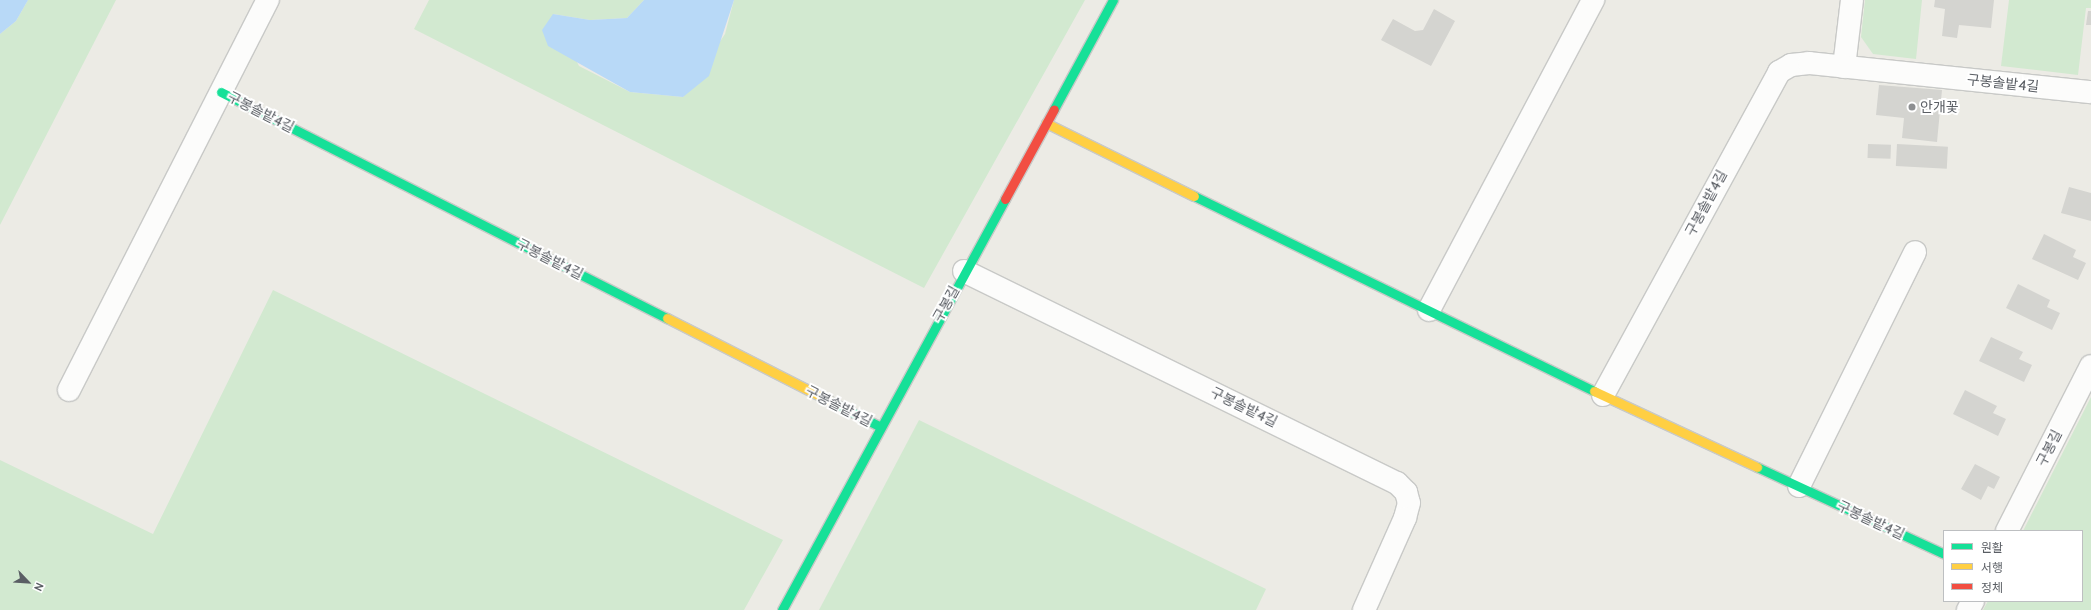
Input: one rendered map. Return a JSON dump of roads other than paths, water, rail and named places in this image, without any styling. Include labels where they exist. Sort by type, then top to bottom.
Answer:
[{"type":"street","name":"구봉솔밭4길","points":[[69,390],[268,0]]},
{"type":"street","name":"구봉길","points":[[782,610],[879,426],[1113,0]]},
{"type":"street","points":[[1429,310],[1593,0]]},
{"type":"street","points":[[1844,67],[1852,0]]},
{"type":"street","name":"구봉솔밭4길","points":[[1603,395],[1770,84],[1779,72],[1791,65],[1844,67],[2091,92]]},
{"type":"street","name":"구봉솔밭4길","points":[[221,92],[879,426]]},
{"type":"street","name":"구봉솔밭4길","points":[[1046,123],[1603,395],[1943,554]]},
{"type":"street","points":[[1799,486],[1915,252]]},
{"type":"street","name":"구봉솔밭4길","points":[[964,271],[1397,483],[1406,492],[1409,503],[1405,518],[1364,610]]},
{"type":"street","name":"구봉길","points":[[2008,530],[2091,366]]},
{"type":"water","points":[[0,0],[28,0],[16,21],[0,34]]},
{"type":"water","points":[[644,0],[734,0],[709,76],[683,97],[630,92],[548,46],[542,30],[553,14],[590,20],[627,18]]},
{"type":"place","name":"안개꽃","points":[[1912,107]]}]
